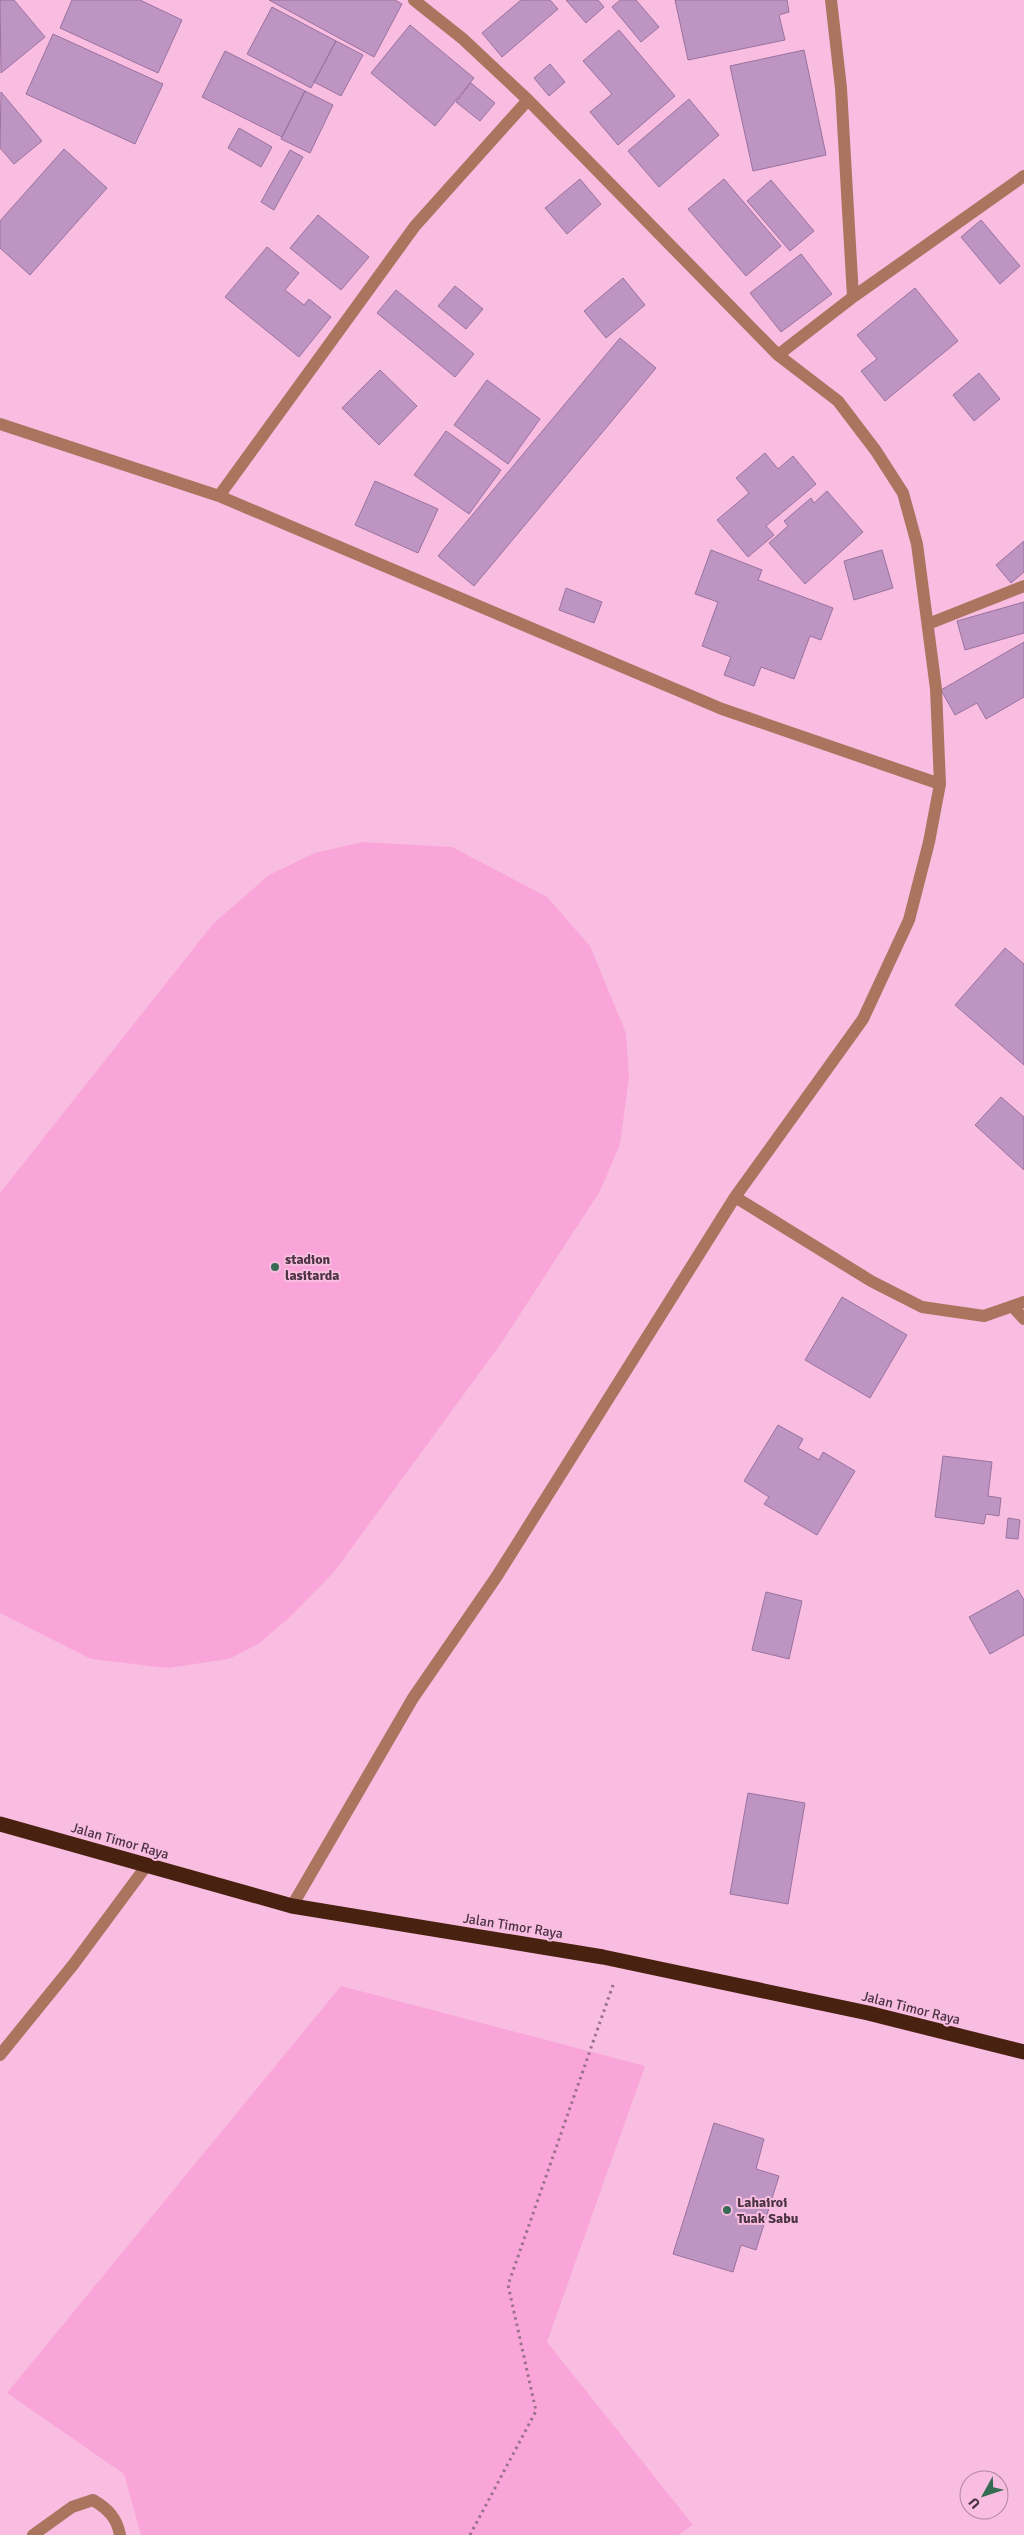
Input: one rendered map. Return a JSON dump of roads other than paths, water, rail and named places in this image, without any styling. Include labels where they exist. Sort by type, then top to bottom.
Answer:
[{"type":"highway","name":"Jalan Timor Raya","points":[[0,1824],[292,1906],[621,1961],[868,2013],[1024,2052]]},
{"type":"street","points":[[292,1906],[413,1698],[497,1576],[735,1197],[863,1019],[909,920],[929,842],[940,784],[936,689],[917,544],[903,492],[876,451],[838,401],[778,354],[528,100],[463,39],[414,0]]},
{"type":"street","points":[[830,0],[841,88],[853,298]]},
{"type":"street","points":[[219,496],[415,226],[528,100]]},
{"type":"street","points":[[778,354],[1024,176]]},
{"type":"street","points":[[0,424],[219,496],[722,709],[940,784]]},
{"type":"street","points":[[928,624],[1024,586]]},
{"type":"street","points":[[735,1197],[871,1281],[922,1307],[984,1316],[1018,1304],[1024,1319]]},
{"type":"street","points":[[0,2054],[74,1965],[147,1865]]},
{"type":"street","points":[[33,2535],[72,2507],[94,2500],[109,2510],[119,2527],[120,2535]]},
{"type":"place","name":"stadion lasitarda","points":[[275,1267]]},
{"type":"place","name":"Lahairoi Tuak Sabu","points":[[727,2210]]}]
